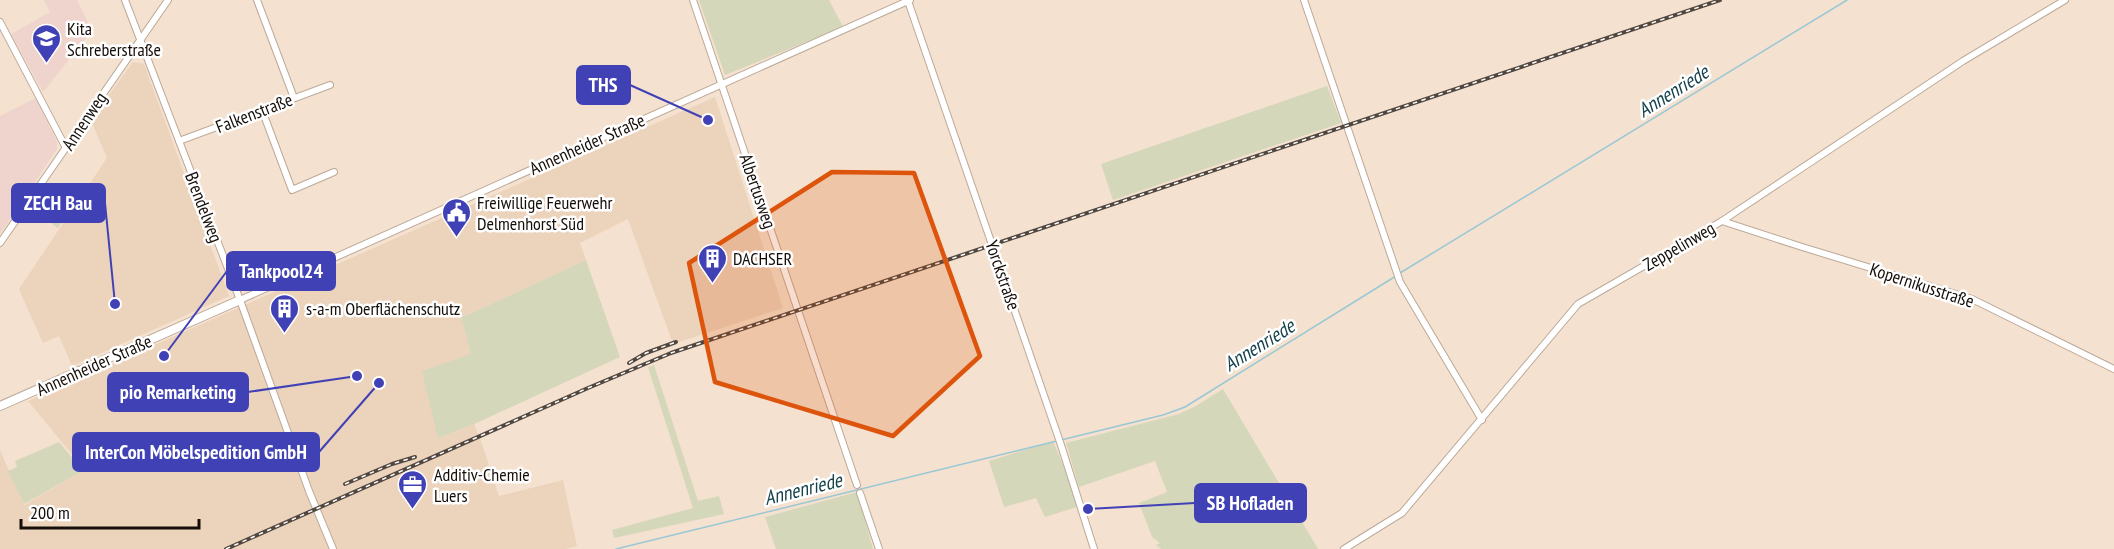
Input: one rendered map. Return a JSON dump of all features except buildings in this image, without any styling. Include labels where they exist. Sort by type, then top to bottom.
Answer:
[{"type":"street","name":"Brendelweg","points":[[125,0],[240,300],[309,491],[333,549]]},
{"type":"street","name":"Annenweg","points":[[0,243],[168,0]]},
{"type":"street","points":[[257,0],[294,98]]},
{"type":"street","name":"Albertusweg","points":[[693,0],[857,485]]},
{"type":"street","points":[[1304,0],[1400,282],[1482,420]]},
{"type":"street","name":"Zeppelinweg","points":[[1344,549],[1402,513],[1578,304],[1722,221],[1963,61],[2065,0]]},
{"type":"street","name":"Annenheider Straße","points":[[0,406],[909,1]]},
{"type":"street","name":"Yorckstraße","points":[[909,1],[1094,549]]},
{"type":"street","points":[[0,22],[66,148]]},
{"type":"street","name":"Falkenstraße","points":[[179,141],[330,85]]},
{"type":"street","points":[[262,110],[292,190],[334,172]]},
{"type":"street","name":"Kopernikusstraße","points":[[1722,221],[1972,298],[2114,369]]},
{"type":"street","points":[[860,493],[879,549]]},
{"type":"highlighted area","points":[[832,172],[914,173],[980,356],[893,436],[715,382],[689,263]]},
{"type":"shaded area","name":"Kita Schreberstraße","points":[[44,0],[77,0],[92,31],[43,92],[11,34],[50,12]]},
{"type":"shaded area","points":[[133,62],[144,64],[229,296],[72,366],[59,336],[43,343],[19,289],[107,158],[91,120]]},
{"type":"shaded area","points":[[715,97],[783,308],[673,344],[628,219],[580,243],[586,260],[461,318],[471,354],[438,438],[474,424],[499,496],[563,480],[577,546],[566,549],[0,549],[0,450],[24,505],[85,470],[28,401]]},
{"type":"shaded area","points":[[36,98],[57,142],[57,149],[0,234],[0,116]]},
{"type":"green space","points":[[699,0],[829,0],[843,27],[725,75]]},
{"type":"green space","points":[[1327,86],[1341,123],[1113,200],[1101,164]]},
{"type":"green space","points":[[44,187],[72,206],[58,228],[30,208]]},
{"type":"green space","points":[[586,260],[620,357],[474,424],[438,438],[422,371],[471,354],[461,318]]},
{"type":"green space","points":[[654,365],[698,501],[719,496],[724,514],[614,538],[612,530],[693,508],[648,367]]},
{"type":"green space","points":[[1223,389],[1318,549],[1161,549],[1156,545],[1160,543],[1152,537],[1139,503],[1167,492],[1155,461],[1079,487],[1066,443],[1179,414]]},
{"type":"green space","points":[[1053,441],[1080,506],[1045,517],[1036,498],[1004,507],[989,461]]},
{"type":"green space","points":[[59,442],[83,471],[24,504],[8,471],[17,467],[15,461]]},
{"type":"green space","points":[[857,492],[873,549],[776,549],[765,517]]},
{"type":"waterway","name":"Annenriede","points":[[1400,273],[1847,0]]},
{"type":"waterway","name":"Annenriede","points":[[1061,440],[1163,415],[1185,407],[1396,276]]},
{"type":"waterway","name":"Annenriede","points":[[616,549],[1057,441]]},
{"type":"railway","points":[[226,549],[671,353],[1720,0]]},
{"type":"railway","points":[[629,363],[646,353],[676,342]]},
{"type":"railway","points":[[345,484],[415,457]]},
{"type":"place","name":"Kita Schreberstraße","points":[[46,64]]},
{"type":"place","name":"THS","points":[[708,120]]},
{"type":"place","name":"Freiwillige Feuerwehr Delmenhorst Süd","points":[[456,238]]},
{"type":"place","name":"DACHSER","points":[[712,284]]},
{"type":"place","name":"ZECH Bau","points":[[115,304]]},
{"type":"place","name":"s-a-m Oberflächenschutz","points":[[285,334]]},
{"type":"place","name":"Tankpool24","points":[[164,356]]},
{"type":"place","name":"pio Remarketing","points":[[357,376]]},
{"type":"place","name":"InterCon Möbelspedition GmbH","points":[[379,383]]},
{"type":"place","name":"SB Hofladen","points":[[1088,509]]},
{"type":"place","name":"Additiv-Chemie Luers","points":[[413,510]]}]
